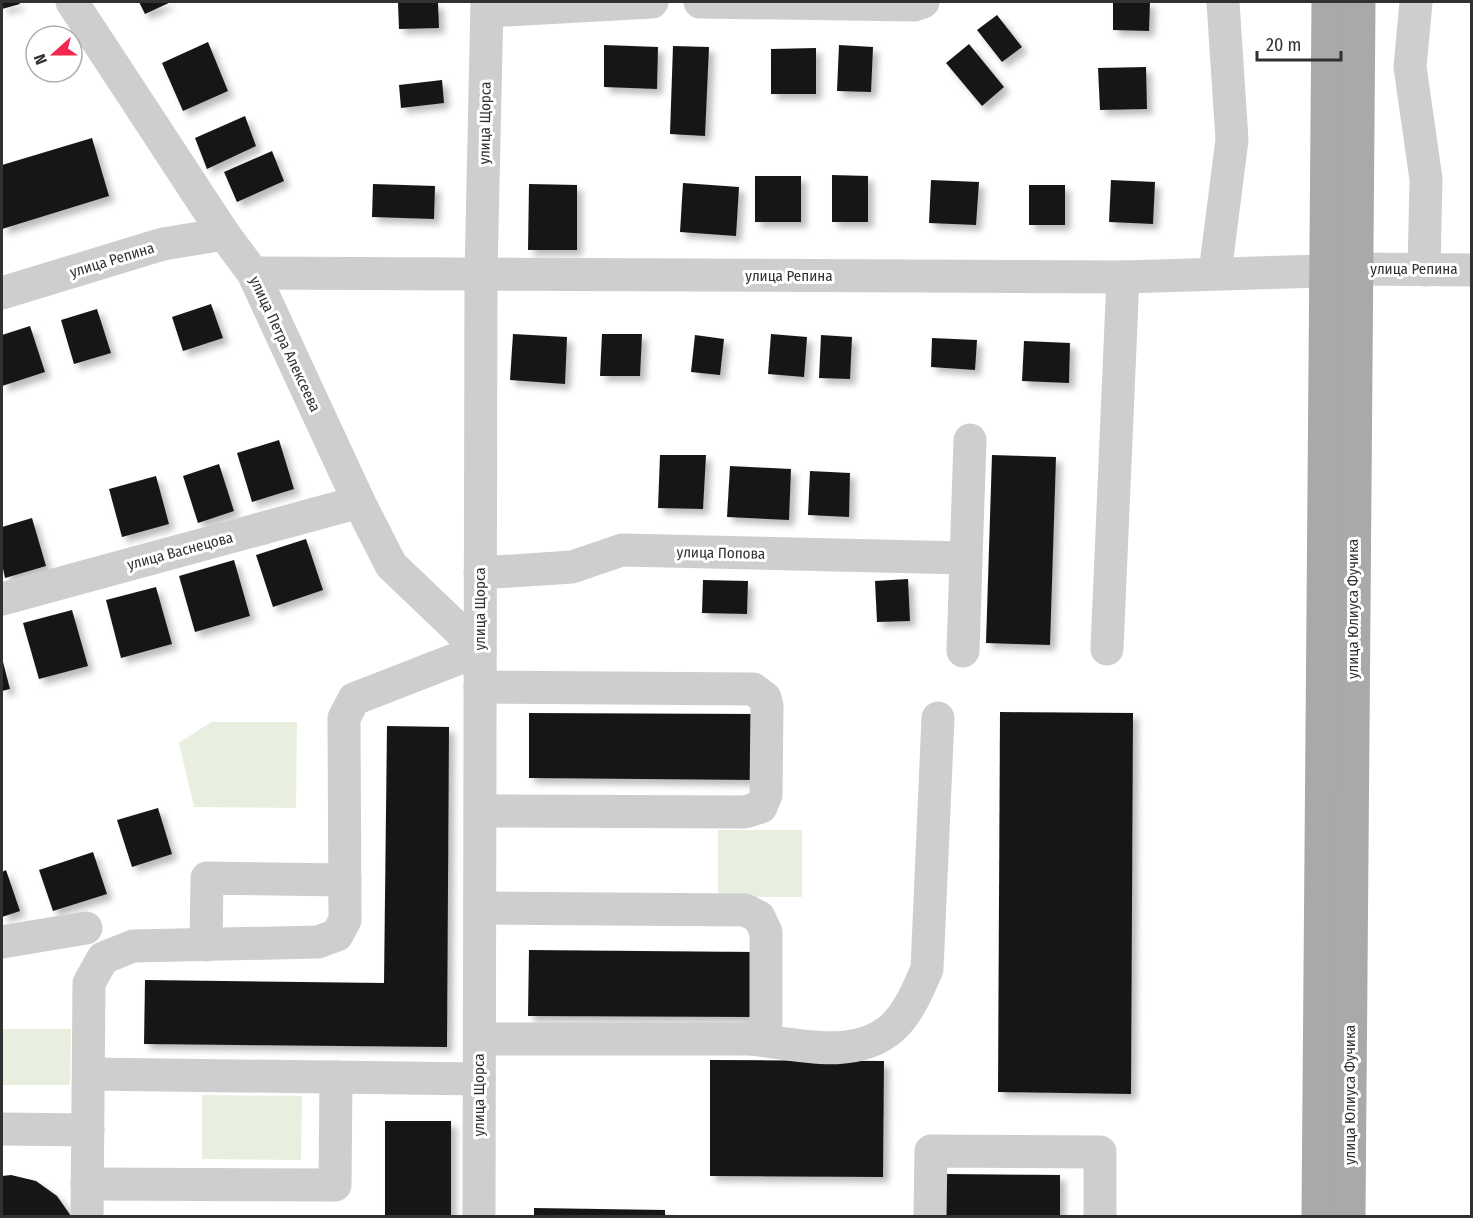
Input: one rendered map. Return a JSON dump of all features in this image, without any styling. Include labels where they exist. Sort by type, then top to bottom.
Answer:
[{"type":"main road","name":"улица Юлиуса Фучика","points":[[1328,2],[1340,270],[1349,1216]]},
{"type":"main road","name":"улица Юлиуса Фучика","points":[[1318,1216],[1340,270],[1359,2]]},
{"type":"street","name":"улица Петра Алексеева","points":[[72,2],[224,234],[253,273],[359,502],[391,565],[480,650]]},
{"type":"street","points":[[487,6],[652,2]]},
{"type":"street","points":[[700,2],[914,6],[923,2]]},
{"type":"street","points":[[1215,273],[1232,140],[1223,2]]},
{"type":"street","points":[[1416,2],[1410,67],[1426,179],[1424,270]]},
{"type":"street","name":"улица Щорса","points":[[479,1216],[481,276],[487,6]]},
{"type":"street","name":"улица Репина","points":[[2,293],[162,244],[224,234]]},
{"type":"street","name":"улица Репина","points":[[253,273],[481,276],[1123,277],[1340,270],[1472,270]]},
{"type":"street","points":[[1107,649],[1123,277]]},
{"type":"street","points":[[963,651],[970,440]]},
{"type":"street","name":"улица Васнецова","points":[[2,599],[359,502]]},
{"type":"street","name":"улица Попова","points":[[480,573],[572,567],[622,550],[965,558]]},
{"type":"street","points":[[87,1216],[89,983],[103,958],[133,946],[318,942],[337,935],[345,920],[344,718],[354,699],[480,650]]},
{"type":"street","points":[[480,687],[753,689],[765,698],[767,706],[766,795],[761,807],[745,812],[480,811]]},
{"type":"street","points":[[480,1039],[752,1039],[834,1049],[871,1040],[892,1028],[917,992],[927,969],[938,718]]},
{"type":"street","points":[[206,945],[207,878],[345,880]]},
{"type":"street","points":[[480,908],[752,912],[759,916],[766,932],[766,1022],[763,1030],[752,1039]]},
{"type":"street","points":[[2,942],[86,928]]},
{"type":"street","points":[[89,1074],[479,1079]]},
{"type":"street","points":[[87,1184],[335,1185],[336,1077]]},
{"type":"street","points":[[2,1129],[88,1130]]},
{"type":"street","points":[[930,1216],[931,1151],[1100,1152],[1100,1216]]},
{"type":"green space","points":[[211,722],[297,722],[296,808],[194,807],[179,743]]},
{"type":"green space","points":[[718,830],[802,830],[802,897],[718,897]]},
{"type":"green space","points":[[2,1029],[71,1029],[70,1085],[2,1085]]},
{"type":"green space","points":[[202,1095],[302,1096],[301,1160],[202,1159]]},
{"type":"building","points":[[2,2],[19,2],[20,4],[2,9]]},
{"type":"building","points":[[139,2],[171,2],[145,14]]},
{"type":"building","points":[[1113,2],[1150,2],[1149,31],[1113,30]]},
{"type":"building","points":[[398,3],[438,3],[439,28],[399,29]]},
{"type":"building","points":[[997,15],[1022,47],[1002,62],[977,30]]},
{"type":"building","points":[[208,42],[228,91],[183,111],[162,63]]},
{"type":"building","points":[[969,44],[1004,87],[982,106],[946,63]]},
{"type":"building","points":[[604,45],[658,47],[657,89],[604,87]]},
{"type":"building","points":[[839,45],[873,47],[871,92],[837,91]]},
{"type":"building","points":[[673,46],[709,47],[705,136],[670,134]]},
{"type":"building","points":[[816,48],[816,94],[771,94],[771,49]]},
{"type":"building","points":[[1146,67],[1147,109],[1100,110],[1098,68]]},
{"type":"building","points":[[442,80],[444,103],[401,108],[399,85]]},
{"type":"building","points":[[245,116],[256,146],[207,169],[195,138]]},
{"type":"building","points":[[92,138],[109,196],[2,229],[2,165]]},
{"type":"building","points":[[272,151],[284,181],[237,202],[224,172]]},
{"type":"building","points":[[832,175],[868,176],[868,222],[832,222]]},
{"type":"building","points":[[755,176],[801,176],[801,222],[755,222]]},
{"type":"building","points":[[931,180],[979,182],[976,225],[929,223]]},
{"type":"building","points":[[1111,180],[1155,182],[1153,224],[1109,222]]},
{"type":"building","points":[[683,183],[739,187],[736,236],[680,232]]},
{"type":"building","points":[[373,184],[435,186],[434,219],[372,217]]},
{"type":"building","points":[[529,184],[577,185],[577,250],[528,250]]},
{"type":"building","points":[[1029,185],[1065,185],[1065,225],[1029,225]]},
{"type":"building","points":[[211,304],[223,338],[183,351],[172,317]]},
{"type":"building","points":[[97,309],[111,353],[74,364],[61,320]]},
{"type":"building","points":[[30,326],[45,372],[2,386],[2,335]]},
{"type":"building","points":[[513,334],[567,337],[565,384],[510,380]]},
{"type":"building","points":[[602,334],[642,334],[640,376],[600,376]]},
{"type":"building","points":[[771,334],[807,337],[804,377],[768,374]]},
{"type":"building","points":[[695,335],[724,339],[720,375],[691,372]]},
{"type":"building","points":[[821,335],[852,337],[850,379],[819,378]]},
{"type":"building","points":[[932,338],[977,340],[975,370],[931,367]]},
{"type":"building","points":[[1024,341],[1070,343],[1069,383],[1022,381]]},
{"type":"building","points":[[279,440],[294,489],[252,502],[237,453]]},
{"type":"building","points":[[660,455],[706,455],[703,509],[658,508]]},
{"type":"building","points":[[992,455],[1056,457],[1050,645],[986,643]]},
{"type":"building","points":[[219,464],[234,511],[198,523],[183,476]]},
{"type":"building","points":[[730,466],[791,469],[789,520],[727,517]]},
{"type":"building","points":[[810,471],[850,473],[849,517],[808,515]]},
{"type":"building","points":[[156,476],[169,524],[122,537],[109,489]]},
{"type":"building","points":[[32,518],[46,566],[5,578],[2,564],[2,527]]},
{"type":"building","points":[[306,539],[323,590],[273,607],[256,555]]},
{"type":"building","points":[[234,560],[250,616],[195,632],[179,576]]},
{"type":"building","points":[[908,579],[910,621],[877,622],[875,581]]},
{"type":"building","points":[[703,580],[748,581],[747,614],[702,613]]},
{"type":"building","points":[[156,587],[172,644],[121,658],[106,600]]},
{"type":"building","points":[[72,610],[88,666],[39,679],[23,623]]},
{"type":"building","points":[[2,658],[10,689],[2,691]]},
{"type":"building","points":[[1000,712],[1133,713],[1131,1094],[998,1092]]},
{"type":"building","points":[[529,713],[754,714],[754,780],[529,778]]},
{"type":"building","points":[[387,726],[449,727],[447,1047],[144,1044],[145,980],[384,983]]},
{"type":"building","points":[[158,808],[172,854],[132,867],[117,820]]},
{"type":"building","points":[[93,852],[107,894],[53,911],[39,870]]},
{"type":"building","points":[[6,870],[20,911],[2,917],[2,872]]},
{"type":"building","points":[[529,950],[753,952],[753,1017],[528,1016]]},
{"type":"building","points":[[710,1060],[884,1061],[883,1177],[710,1176]]},
{"type":"building","points":[[385,1121],[451,1121],[451,1216],[385,1216]]},
{"type":"building","points":[[946,1174],[1060,1175],[1060,1216],[946,1216]]},
{"type":"building","points":[[11,1175],[36,1181],[57,1196],[71,1216],[2,1216],[2,1176]]},
{"type":"building","points":[[534,1208],[665,1210],[665,1216],[534,1216]]}]
